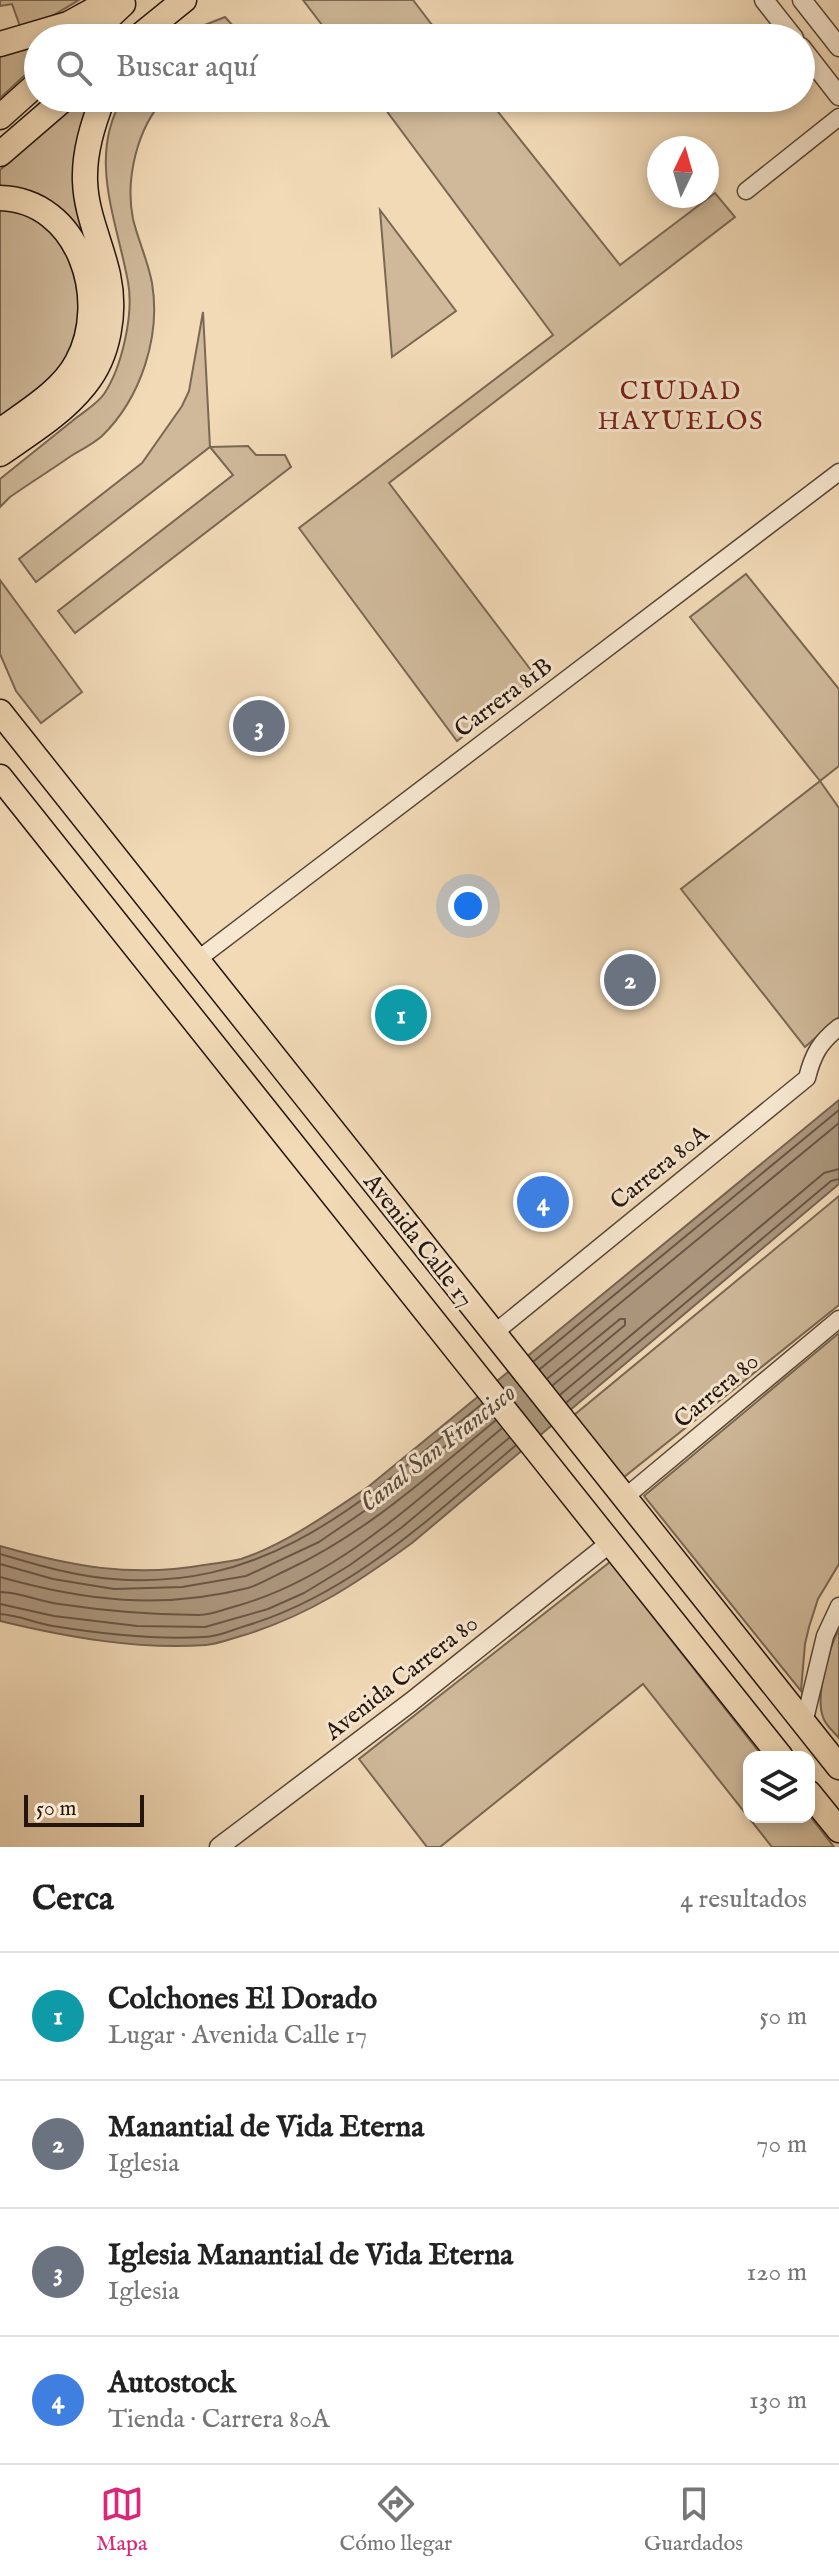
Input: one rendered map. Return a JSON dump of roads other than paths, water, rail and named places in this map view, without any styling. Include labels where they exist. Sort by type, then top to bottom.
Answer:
[{"type":"main road","points":[[68,24],[112,0]]},
{"type":"main road","points":[[102,24],[128,0]]},
{"type":"main road","points":[[154,24],[184,0]]},
{"type":"main road","points":[[0,44],[24,37]]},
{"type":"main road","points":[[0,117],[24,96]]},
{"type":"main road","points":[[0,154],[49,112]]},
{"type":"main road","points":[[0,454],[67,405],[86,384],[105,347],[111,314],[110,287],[91,221],[85,181],[85,161],[98,112]]},
{"type":"main road","points":[[0,198],[34,205],[58,223],[86,267],[91,305],[85,345],[68,375],[0,431]]},
{"type":"main road","name":"Avenida Calle 17","points":[[0,712],[839,1767]]},
{"type":"main road","name":"Avenida Calle 17","points":[[0,777],[776,1751]]},
{"type":"main road","points":[[815,1800],[839,1830]]},
{"type":"street","points":[[764,0],[783,24]]},
{"type":"street","points":[[802,0],[839,47]]},
{"type":"street","points":[[815,65],[839,96]]},
{"type":"street","points":[[746,191],[839,117]]},
{"type":"street","name":"Carrera 81B","points":[[197,960],[839,472]]},
{"type":"street","name":"Carrera 80A","points":[[499,1341],[807,1078],[812,1057],[820,1043],[839,1027]]},
{"type":"street","name":"Carrera 80","points":[[624,1498],[839,1319]]},
{"type":"street","name":"Avenida Carrera 80","points":[[219,1847],[411,1702],[610,1543]]},
{"type":"street","points":[[804,1723],[825,1636],[839,1606]]},
{"type":"water","name":"Canal San Francisco","points":[[839,1100],[839,1184],[412,1543],[351,1585],[288,1619],[206,1645],[154,1646],[102,1641],[0,1621],[0,1546],[101,1568],[177,1569],[241,1559],[307,1527],[368,1487]]},
{"type":"place","name":"Iglesia Manantial de Vida Eterna","points":[[259,726]]},
{"type":"place","name":"Manantial de Vida Eterna","points":[[630,980]]},
{"type":"place","name":"Colchones El Dorado","points":[[401,1015]]},
{"type":"place","name":"Autostock","points":[[543,1202]]},
{"type":"district","name":"CIUDAD HAYUELOS","points":[[681,405]]}]
